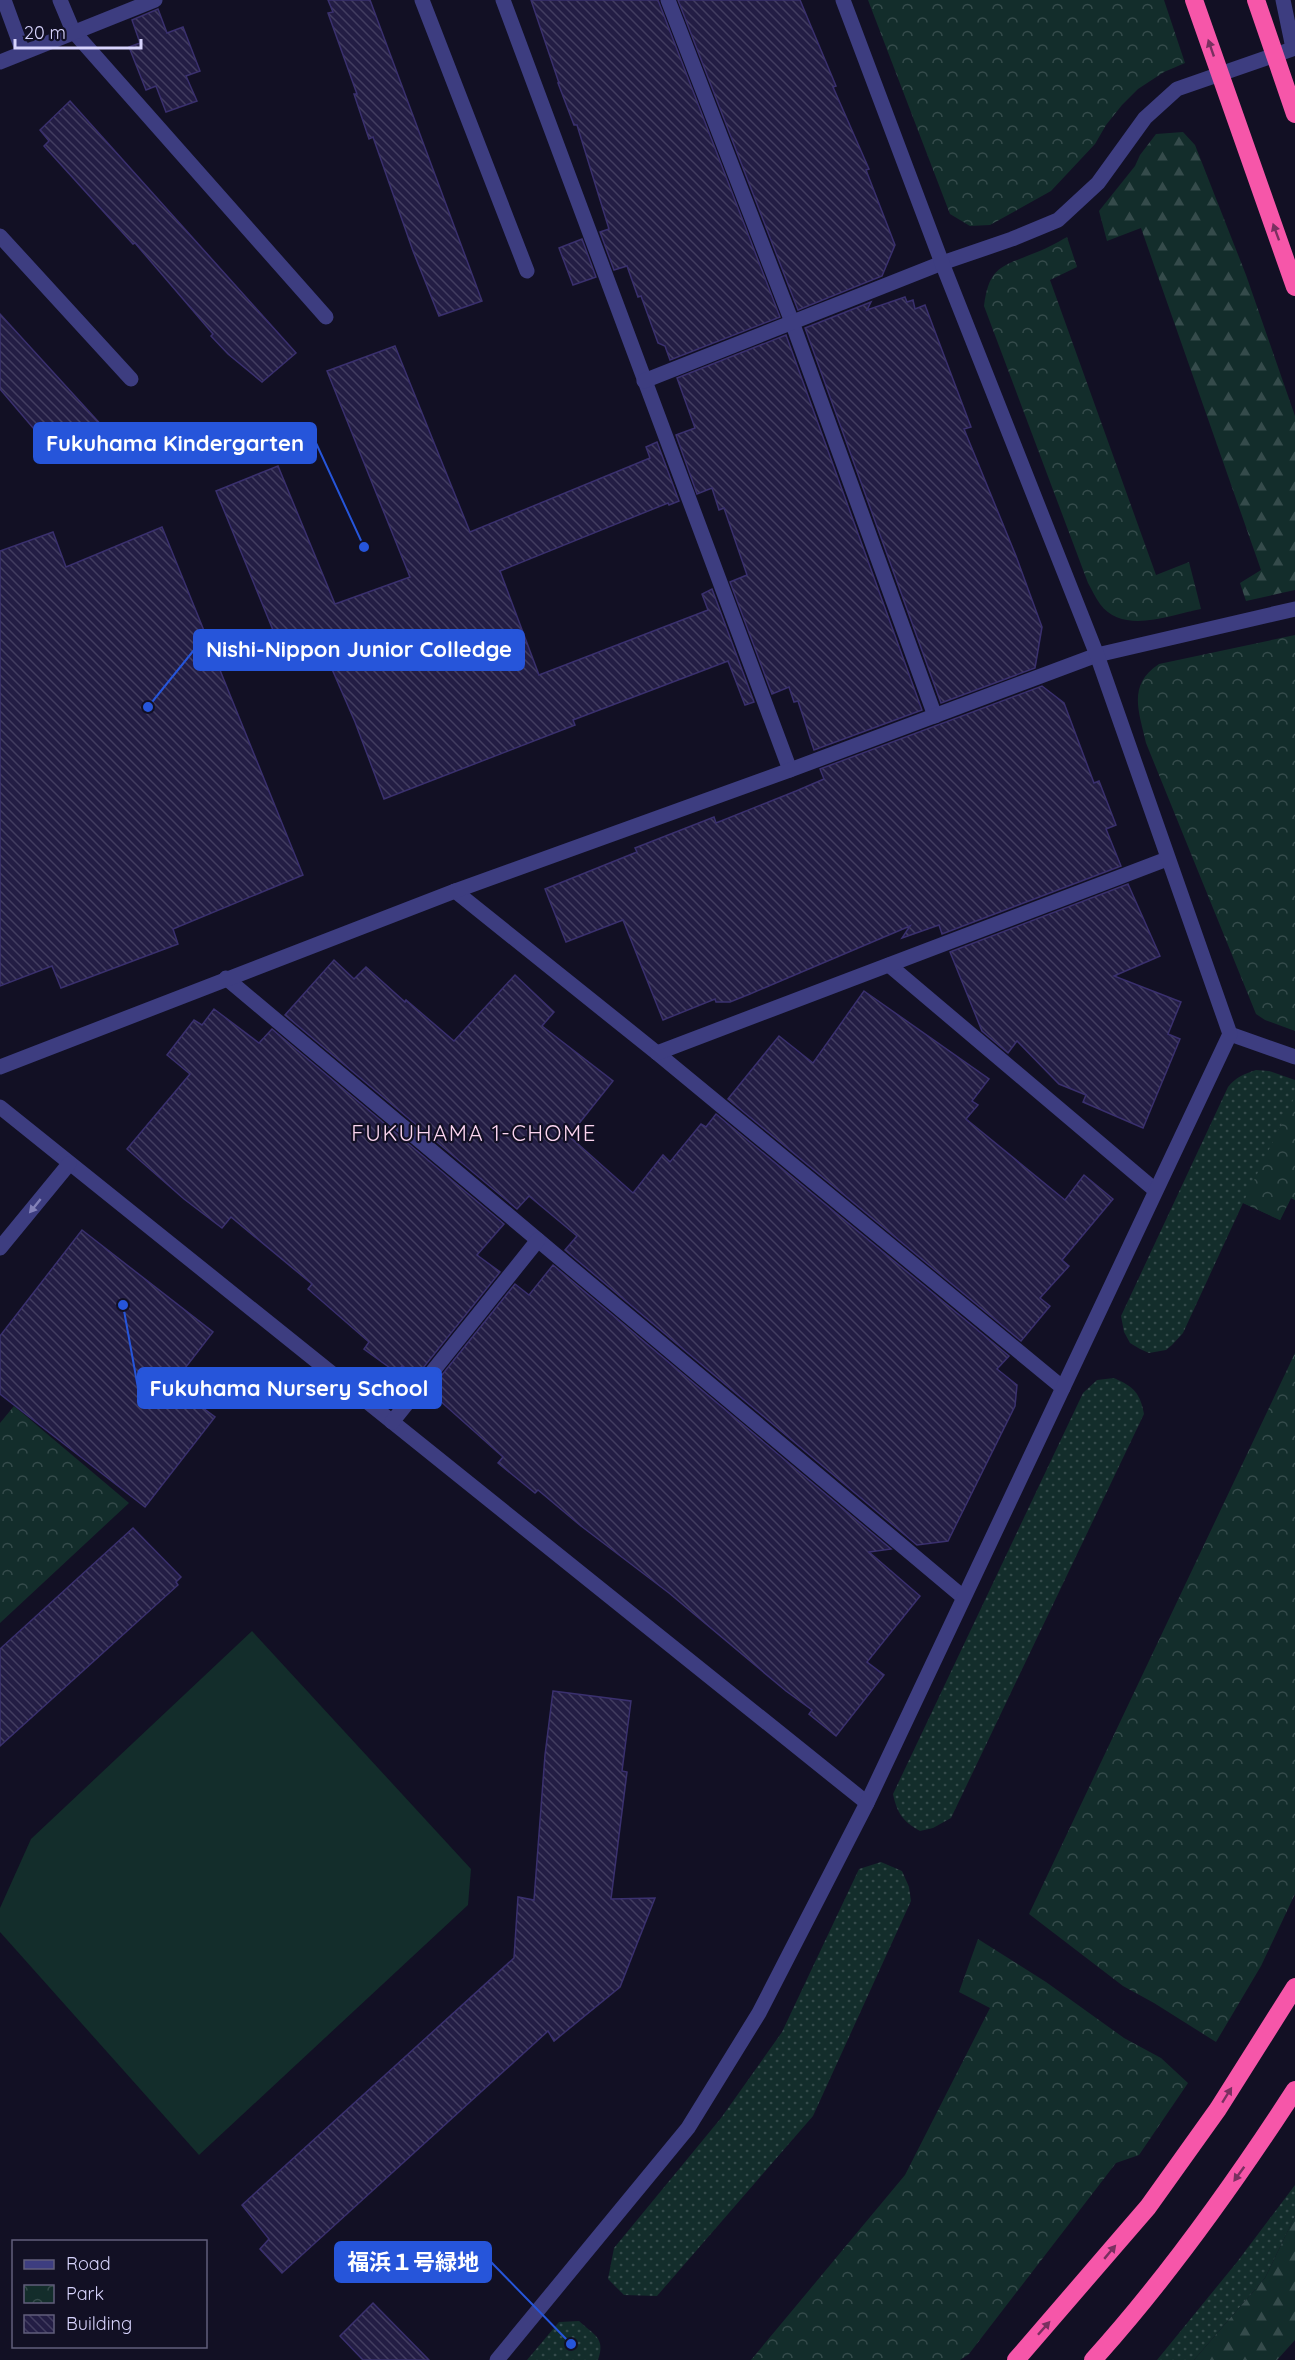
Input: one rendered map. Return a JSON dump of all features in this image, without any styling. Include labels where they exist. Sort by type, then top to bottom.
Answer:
[{"type":"highway","points":[[1194,0],[1295,287]]},
{"type":"highway","points":[[1256,0],[1295,114]]},
{"type":"highway","points":[[1016,2360],[1148,2207],[1218,2109],[1295,1987]]},
{"type":"highway","points":[[1093,2360],[1116,2335],[1197,2233],[1295,2090]]},
{"type":"street","points":[[4,0],[22,52]]},
{"type":"street","points":[[60,0],[73,31],[326,317]]},
{"type":"street","points":[[0,62],[155,0]]},
{"type":"street","points":[[422,0],[528,271]]},
{"type":"street","points":[[502,0],[790,770]]},
{"type":"street","points":[[668,0],[792,322],[935,716]]},
{"type":"street","points":[[497,2360],[688,2128],[759,2013],[867,1803],[1230,1034],[1097,655],[942,263],[843,0]]},
{"type":"street","points":[[644,381],[942,263],[1012,239],[1058,220],[1098,183],[1144,118],[1177,89],[1294,48],[1283,0]]},
{"type":"street","points":[[0,236],[131,380]]},
{"type":"street","points":[[0,1067],[455,891],[790,770],[1097,655],[1295,609]]},
{"type":"street","points":[[657,1053],[1167,859]]},
{"type":"street","points":[[455,891],[657,1053],[1063,1388]]},
{"type":"street","points":[[889,965],[1155,1190]]},
{"type":"street","points":[[226,978],[963,1597]]},
{"type":"street","points":[[1230,1034],[1295,1057]]},
{"type":"street","points":[[0,1107],[867,1803]]},
{"type":"street","points":[[0,1248],[69,1164]]},
{"type":"street","points":[[392,1422],[538,1240]]},
{"type":"green space","points":[[868,0],[1164,0],[1185,63],[1164,72],[1138,89],[1106,125],[1095,144],[1051,191],[990,225],[970,226],[950,214]]},
{"type":"green space","points":[[1183,132],[1195,145],[1246,275],[1295,416],[1295,590],[1246,601],[1240,583],[1261,570],[1141,228],[1107,241],[1099,211],[1135,166],[1140,155],[1156,134]]},
{"type":"green space","points":[[1067,237],[1077,267],[1050,280],[1156,575],[1189,562],[1201,609],[1161,618],[1134,621],[1121,619],[1100,604],[1088,583],[984,306],[986,293],[993,276],[1004,266]]},
{"type":"green space","points":[[1295,635],[1295,1031],[1265,1020],[1256,1014],[1146,743],[1138,699],[1142,681],[1159,664]]},
{"type":"green space","points":[[1256,1070],[1269,1071],[1295,1080],[1295,1200],[1291,1198],[1280,1220],[1243,1203],[1183,1333],[1166,1350],[1149,1353],[1130,1343],[1124,1332],[1121,1316],[1228,1087],[1240,1076]]},
{"type":"green space","points":[[1295,1096],[1295,1200],[1291,1198],[1280,1220],[1243,1203]]},
{"type":"green space","points":[[1295,1353],[1295,1894],[1261,1966],[1216,2042],[1123,1986],[1029,1914]]},
{"type":"green space","points":[[1114,1378],[1127,1384],[1135,1392],[1144,1414],[951,1818],[933,1828],[920,1831],[902,1816],[893,1794],[1083,1393],[1097,1380]]},
{"type":"green space","points":[[14,1406],[129,1503],[0,1623],[0,1423]]},
{"type":"green space","points":[[252,1631],[471,1869],[468,1905],[199,2155],[0,1932],[0,1908],[31,1839]]},
{"type":"green space","points":[[881,1862],[902,1871],[909,1887],[911,1901],[813,2116],[657,2296],[624,2295],[608,2279],[614,2248],[721,2118],[782,2032],[859,1869]]},
{"type":"green space","points":[[978,1939],[1046,1982],[1124,2038],[1161,2058],[1188,2083],[1139,2155],[1116,2163],[969,2354],[960,2360],[751,2360],[905,2175],[990,2008],[959,1992]]},
{"type":"green space","points":[[1295,2185],[1295,2216],[1265,2278],[1194,2360],[1157,2360],[1237,2262]]},
{"type":"green space","points":[[1295,2216],[1295,2340],[1277,2360],[1194,2360],[1265,2278]]},
{"type":"green space","points":[[579,2321],[594,2334],[599,2342],[601,2347],[598,2360],[527,2360],[559,2322]]},
{"type":"building","points":[[328,0],[370,0],[482,301],[439,316],[413,251],[373,137],[369,139],[354,94],[357,94],[328,13],[333,12]]},
{"type":"building","points":[[531,0],[658,0],[780,317],[670,360],[665,346],[658,343],[627,266],[614,270],[600,232],[609,229],[577,125],[574,125],[558,83]]},
{"type":"building","points":[[678,0],[800,0],[836,86],[833,87],[869,169],[866,170],[895,245],[882,276],[798,310]]},
{"type":"building","points":[[158,9],[167,33],[183,27],[200,71],[186,76],[197,101],[166,112],[156,86],[146,90],[129,47],[140,43],[132,20]]},
{"type":"building","points":[[70,101],[296,353],[262,382],[228,354],[211,336],[213,334],[135,243],[133,244],[44,146],[49,141],[40,130]]},
{"type":"building","points":[[582,239],[596,277],[573,285],[559,248]]},
{"type":"building","points":[[905,297],[907,302],[913,300],[915,309],[925,305],[971,427],[964,429],[1016,556],[1042,627],[1035,668],[941,703],[805,328],[871,302],[867,310]]},
{"type":"building","points":[[0,314],[104,428],[73,457],[34,429],[0,389]]},
{"type":"building","points":[[786,335],[922,710],[814,750],[798,701],[794,702],[789,687],[772,694],[730,582],[747,575],[724,508],[719,510],[712,488],[697,494],[676,435],[695,428],[677,378]]},
{"type":"building","points":[[395,346],[470,532],[650,458],[646,447],[657,442],[679,501],[669,505],[668,503],[500,571],[539,675],[708,610],[702,594],[712,589],[754,702],[745,705],[728,661],[573,720],[575,725],[384,799],[355,722],[318,637],[282,652],[216,491],[278,466],[335,604],[410,577],[327,371]]},
{"type":"building","points":[[162,527],[303,875],[173,929],[178,944],[61,988],[52,966],[0,986],[0,551],[53,532],[66,567]]},
{"type":"building","points":[[1042,686],[1064,703],[1094,783],[1099,781],[1116,825],[1106,829],[1121,866],[942,934],[939,925],[902,938],[910,926],[730,1002],[716,1002],[715,999],[663,1020],[623,920],[566,942],[545,889],[637,852],[635,848],[714,817],[716,823],[824,779],[820,769]]},
{"type":"building","points":[[1128,884],[1160,956],[1114,976],[1181,1002],[1168,1034],[1180,1039],[1143,1128],[1083,1102],[1086,1095],[1059,1084],[1017,1041],[1008,1053],[982,1031],[950,952]]},
{"type":"building","points":[[334,960],[354,979],[366,967],[454,1041],[515,975],[554,1012],[542,1026],[613,1081],[569,1136],[633,1193],[663,1155],[670,1162],[701,1124],[706,1127],[716,1114],[1009,1356],[997,1369],[1017,1385],[1015,1406],[948,1541],[917,1545],[565,1250],[577,1236],[529,1196],[517,1209],[285,1015]]},
{"type":"building","points":[[864,991],[989,1079],[972,1101],[978,1105],[966,1119],[1065,1200],[1084,1175],[1113,1199],[1062,1260],[1069,1266],[1040,1298],[1050,1306],[1021,1341],[728,1099],[779,1036],[813,1063]]},
{"type":"building","points":[[214,1009],[259,1043],[272,1029],[504,1224],[477,1255],[500,1272],[415,1378],[402,1366],[397,1373],[364,1349],[369,1342],[308,1289],[312,1284],[231,1217],[222,1228],[184,1199],[127,1149],[190,1074],[167,1055],[194,1020],[202,1025]]},
{"type":"building","points":[[82,1230],[213,1332],[172,1385],[215,1417],[145,1507],[0,1394],[0,1336]]},
{"type":"building","points":[[553,1265],[891,1549],[869,1552],[920,1596],[867,1662],[884,1675],[836,1736],[809,1714],[812,1710],[669,1593],[538,1490],[535,1493],[498,1463],[503,1457],[429,1391],[515,1284],[529,1295]]},
{"type":"building","points":[[133,1528],[181,1577],[176,1582],[178,1585],[0,1746],[0,1649]]},
{"type":"building","points":[[553,1691],[631,1701],[622,1771],[627,1772],[611,1899],[655,1898],[620,1987],[554,2041],[548,2031],[282,2273],[260,2249],[269,2239],[242,2205],[514,1958],[518,1897],[534,1900],[545,1755]]},
{"type":"building","points":[[373,2303],[429,2360],[363,2360],[340,2336]]},
{"type":"place","name":"Fukuhama Kindergarten","points":[[364,547]]},
{"type":"place","name":"Nishi-Nippon Junior Colledge","points":[[148,707]]},
{"type":"place","name":"Fukuhama Nursery School","points":[[123,1305]]},
{"type":"place","name":"福浜１号緑地","points":[[571,2344]]},
{"type":"district","name":"FUKUHAMA 1-CHOME","points":[[474,1133]]}]
